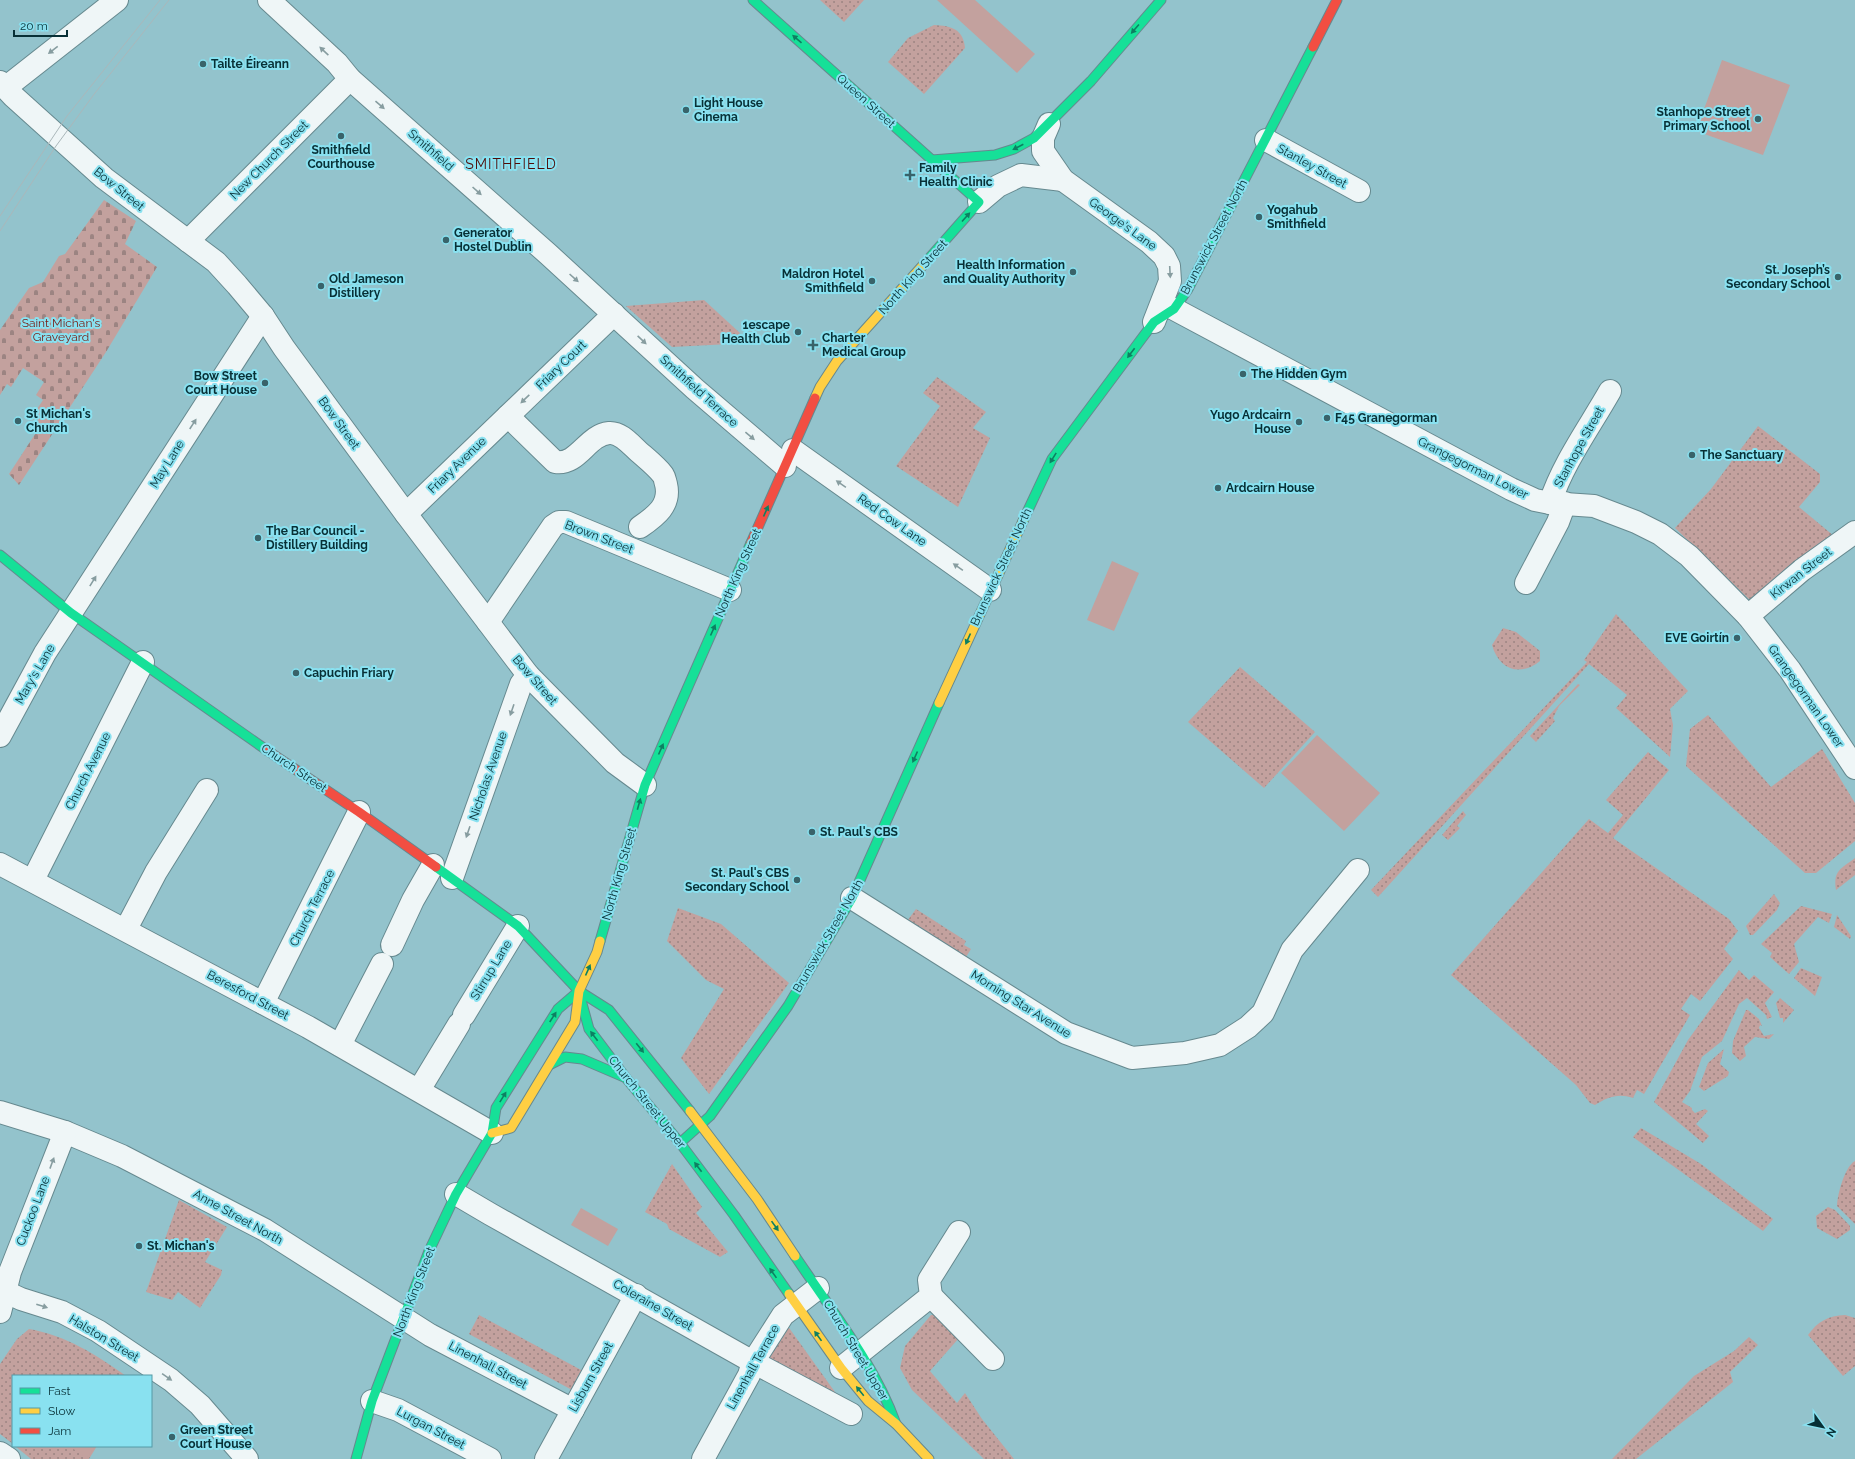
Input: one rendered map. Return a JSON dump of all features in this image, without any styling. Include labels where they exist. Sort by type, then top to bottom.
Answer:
[{"type":"main road","name":"Queen Street","points":[[753,0],[979,202]]},
{"type":"main road","points":[[932,160],[995,155],[1014,149],[1034,138],[1090,81],[1161,0]]},
{"type":"main road","name":"Brunswick Street North","points":[[680,1143],[710,1116],[788,1006],[852,898],[990,590],[1052,459],[1154,322],[1174,309],[1188,289],[1203,263],[1233,200],[1266,140],[1337,0]]},
{"type":"main road","name":"North King Street","points":[[492,1133],[511,1128],[575,1022],[579,991],[597,952],[645,785],[820,387],[837,361],[979,202]]},
{"type":"main road","name":"Church Street","points":[[0,555],[71,613],[143,662],[242,733],[359,812],[518,926],[579,991]]},
{"type":"main road","name":"North King Street","points":[[356,1459],[372,1401],[429,1251],[456,1194],[492,1133],[496,1108],[558,1009],[579,991]]},
{"type":"main road","name":"Church Street Upper","points":[[579,991],[589,1029],[626,1078],[680,1143],[734,1216],[841,1368],[868,1401],[896,1424]]},
{"type":"main road","name":"Church Street Upper","points":[[579,991],[609,1010],[701,1124],[756,1199],[818,1288],[860,1353],[889,1405],[896,1424]]},
{"type":"main road","points":[[551,1064],[565,1057],[582,1059],[626,1078]]},
{"type":"main road","points":[[896,1424],[929,1459]]},
{"type":"street","points":[[5,92],[117,0]]},
{"type":"street","name":"Smithfield","points":[[269,0],[337,63],[350,79],[614,314]]},
{"type":"street","name":"New Church Street","points":[[188,241],[350,79]]},
{"type":"street","name":"Bow Street","points":[[5,92],[118,190],[216,262],[263,316],[284,348],[406,514],[528,675],[615,763],[645,785]]},
{"type":"street","name":"George's Lane","points":[[1049,124],[1043,138],[1043,151],[1062,180],[1149,242],[1164,256],[1170,266],[1170,281],[1154,322]]},
{"type":"street","name":"Stanley Street","points":[[1266,140],[1359,191]]},
{"type":"street","name":"George's Lane","points":[[979,202],[998,186],[1021,175],[1062,180]]},
{"type":"street","name":"Grangegorman Lower","points":[[1174,309],[1498,483],[1535,500],[1594,506],[1636,522],[1660,534],[1689,556],[1748,616],[1790,670],[1855,768]]},
{"type":"street","name":"Friary Court","points":[[508,416],[614,314]]},
{"type":"street","name":"Smithfield Terrace","points":[[614,314],[695,390],[789,458]]},
{"type":"street","name":"May Lane","points":[[71,613],[263,316]]},
{"type":"street","name":"Stanhope Street","points":[[1526,583],[1558,522],[1556,484],[1610,391]]},
{"type":"street","points":[[508,416],[555,462],[562,463],[571,460],[599,435],[610,433],[617,434],[630,444],[664,476],[667,489],[667,498],[662,508],[653,518],[640,528]]},
{"type":"street","name":"Friary Avenue","points":[[406,514],[508,416]]},
{"type":"street","name":"Red Cow Lane","points":[[789,458],[990,590]]},
{"type":"street","name":"Brown Street","points":[[488,622],[553,526],[559,522],[566,522],[730,590]]},
{"type":"street","name":"Kirwan Street","points":[[1748,616],[1802,570],[1855,532]]},
{"type":"street","name":"Mary's Lane","points":[[0,736],[45,653],[71,613]]},
{"type":"street","name":"Church Avenue","points":[[32,880],[143,662]]},
{"type":"street","name":"Nicholas Avenue","points":[[452,878],[521,684],[528,675]]},
{"type":"street","points":[[126,929],[156,872],[207,790]]},
{"type":"street","name":"Church Terrace","points":[[263,1003],[359,812]]},
{"type":"street","name":"Beresford Street","points":[[0,864],[126,929],[263,1003],[419,1090],[492,1133]]},
{"type":"street","points":[[392,945],[413,900],[433,865]]},
{"type":"street","name":"Morning Star Avenue","points":[[852,898],[1066,1033],[1132,1058],[1185,1053],[1220,1045],[1248,1027],[1263,1013],[1292,950],[1358,870]]},
{"type":"street","name":"Stirrup Lane","points":[[419,1090],[518,926]]},
{"type":"street","points":[[340,1046],[382,964]]},
{"type":"street","name":"Anne Street North","points":[[0,1112],[65,1132],[122,1156],[265,1230],[404,1318]]},
{"type":"street","name":"Cuckoo Lane","points":[[2,1297],[10,1272],[65,1132]]},
{"type":"street","name":"Coleraine Street","points":[[456,1194],[753,1362],[851,1414]]},
{"type":"street","points":[[959,1232],[929,1280],[931,1296],[993,1359]]},
{"type":"street","name":"Linenhall Terrace","points":[[703,1459],[749,1375],[753,1362],[782,1315],[818,1288]]},
{"type":"street","name":"Lisburn Street","points":[[546,1459],[636,1296]]},
{"type":"street","points":[[841,1368],[931,1296]]},
{"type":"street","name":"Halston Street","points":[[2,1297],[62,1312],[98,1331],[171,1380],[200,1404],[247,1459]]},
{"type":"street","name":"Linenhall Street","points":[[404,1318],[430,1335],[573,1410]]},
{"type":"street","name":"Lurgan Street","points":[[372,1401],[398,1410],[490,1459]]},
{"type":"street","points":[[0,1453],[9,1459]]},
{"type":"green space","points":[[820,0],[864,0],[844,22]]},
{"type":"green space","points":[[937,0],[975,0],[1035,54],[1017,73]]},
{"type":"green space","points":[[934,25],[946,26],[956,30],[962,37],[965,48],[924,94],[888,62],[908,38]]},
{"type":"green space","points":[[1722,60],[1790,85],[1763,155],[1696,131]]},
{"type":"green space","name":"Saint Michan's Graveyard","points":[[104,200],[136,221],[125,244],[157,267],[106,352],[19,485],[9,474],[41,425],[31,418],[43,400],[36,395],[44,382],[23,368],[11,387],[7,384],[0,395],[0,330],[29,288],[43,282],[59,256],[65,254]]},
{"type":"green space","points":[[704,300],[740,333],[730,344],[672,347],[626,306]]},
{"type":"green space","points":[[937,377],[986,412],[973,428],[990,438],[958,507],[896,466],[940,406],[923,393]]},
{"type":"green space","points":[[1758,426],[1820,474],[1820,482],[1799,507],[1834,536],[1752,602],[1675,528],[1711,489]]},
{"type":"green space","points":[[1112,561],[1139,573],[1114,631],[1087,620]]},
{"type":"green space","points":[[1616,614],[1688,691],[1670,709],[1673,725],[1670,757],[1616,708],[1627,695],[1589,664],[1378,897],[1371,890],[1587,662],[1584,660]]},
{"type":"green space","points":[[1503,628],[1516,632],[1540,651],[1540,661],[1525,669],[1518,670],[1505,665],[1495,654],[1492,645]]},
{"type":"green space","points":[[1240,667],[1315,732],[1264,788],[1188,722]]},
{"type":"green space","points":[[1578,684],[1580,685],[1559,706],[1553,718],[1555,721],[1536,742],[1530,736]]},
{"type":"green space","points":[[1708,715],[1771,787],[1822,749],[1855,803],[1855,841],[1816,873],[1805,873],[1686,766],[1690,729]]},
{"type":"green space","points":[[1317,735],[1380,793],[1344,831],[1281,773]]},
{"type":"green space","points":[[1648,752],[1669,770],[1613,838],[1729,919],[1738,931],[1724,949],[1733,959],[1700,1001],[1691,994],[1681,1009],[1690,1015],[1644,1094],[1637,1090],[1633,1098],[1618,1096],[1604,1100],[1595,1105],[1590,1103],[1576,1085],[1451,975],[1589,819],[1608,833],[1623,815],[1606,800]]},
{"type":"green space","points":[[1463,811],[1466,815],[1457,826],[1460,828],[1448,840],[1442,835]]},
{"type":"green space","points":[[1855,858],[1855,875],[1836,890],[1835,883],[1837,874]]},
{"type":"green space","points":[[1774,894],[1780,903],[1777,910],[1753,935],[1750,935],[1746,926]]},
{"type":"green space","points":[[1801,906],[1832,914],[1829,923],[1818,917],[1794,944],[1799,962],[1789,974],[1770,957],[1772,953],[1761,944]]},
{"type":"green space","points":[[678,908],[721,924],[789,983],[709,1094],[681,1058],[724,989],[706,980],[667,941]]},
{"type":"green space","points":[[916,909],[966,941],[964,945],[971,949],[966,957],[907,921]]},
{"type":"green space","points":[[1837,915],[1851,936],[1850,939],[1834,927]]},
{"type":"green space","points":[[1801,968],[1822,977],[1815,996],[1794,978]]},
{"type":"green space","points":[[1739,970],[1749,980],[1754,975],[1774,992],[1765,1003],[1772,1017],[1767,1019],[1766,1015],[1747,998],[1739,1004],[1722,1041],[1702,1057],[1690,1091],[1682,1102],[1692,1108],[1695,1113],[1705,1109],[1708,1111],[1696,1124],[1709,1136],[1703,1143],[1654,1102],[1688,1040]]},
{"type":"green space","points":[[1780,998],[1794,1010],[1783,1023],[1783,1018],[1780,1018],[1776,1003]]},
{"type":"green space","points":[[1746,1010],[1759,1019],[1762,1026],[1760,1025],[1759,1028],[1764,1036],[1774,1034],[1769,1039],[1755,1037],[1744,1047],[1746,1056],[1740,1061],[1732,1053],[1733,1041]]},
{"type":"green space","points":[[1724,1049],[1720,1064],[1729,1072],[1728,1076],[1704,1091],[1699,1087],[1708,1063]]},
{"type":"green space","points":[[1641,1128],[1701,1164],[1773,1219],[1763,1231],[1633,1137]]},
{"type":"green space","points":[[1855,1161],[1855,1224],[1837,1206],[1838,1195],[1845,1175],[1851,1164]]},
{"type":"green space","points":[[672,1164],[702,1207],[696,1213],[728,1252],[720,1257],[669,1229],[667,1224],[645,1212]]},
{"type":"green space","points":[[179,1200],[227,1227],[205,1262],[222,1270],[221,1275],[200,1308],[178,1292],[172,1300],[146,1292]]},
{"type":"green space","points":[[1828,1207],[1835,1210],[1850,1226],[1850,1230],[1837,1239],[1817,1228],[1816,1216]]},
{"type":"green space","points":[[581,1208],[618,1229],[608,1246],[571,1225]]},
{"type":"green space","points":[[479,1315],[583,1371],[572,1390],[469,1334]]},
{"type":"green space","points":[[931,1315],[938,1315],[959,1338],[930,1371],[957,1403],[965,1393],[982,1419],[1014,1459],[984,1459],[912,1390],[900,1368],[905,1346]]},
{"type":"green space","points":[[1845,1315],[1855,1318],[1855,1366],[1843,1376],[1808,1335],[1824,1320]]},
{"type":"green space","points":[[787,1325],[845,1406],[767,1360]]},
{"type":"green space","points":[[29,1329],[55,1336],[92,1353],[125,1375],[12,1375],[12,1443],[0,1434],[0,1364],[17,1339]]},
{"type":"green space","points":[[1749,1337],[1758,1345],[1730,1372],[1733,1382],[1636,1459],[1612,1459],[1694,1376],[1734,1351]]},
{"type":"green space","points":[[16,1447],[96,1447],[89,1459],[31,1459]]},
{"type":"green space","points":[[70,1447],[94,1447],[87,1458]]},
{"type":"tram line","points":[[0,216],[67,116],[160,0]]},
{"type":"tram line","points":[[0,231],[56,146],[95,93],[169,0]]},
{"type":"traffic: fast","points":[[753,0],[979,202],[925,263]]},
{"type":"traffic: fast","points":[[932,160],[995,155],[1014,149],[1034,138],[1091,81],[1161,0]]},
{"type":"traffic: fast","points":[[1023,521],[1052,459],[1154,322],[1174,309],[1188,289],[1313,47]]},
{"type":"traffic: fast","points":[[600,941],[645,785],[751,543]]},
{"type":"traffic: fast","points":[[0,555],[71,613],[268,751]]},
{"type":"traffic: fast","points":[[680,1143],[710,1116],[788,1006],[852,898],[939,703]]},
{"type":"traffic: fast","points":[[436,867],[518,926],[579,991],[609,1010],[690,1111]]},
{"type":"traffic: fast","points":[[356,1459],[372,1401],[429,1251],[456,1194],[492,1133],[496,1108],[558,1009],[579,991]]},
{"type":"traffic: fast","points":[[581,1000],[589,1029],[626,1078],[680,1143],[734,1215],[789,1294]]},
{"type":"traffic: fast","points":[[551,1064],[565,1057],[582,1059],[624,1077]]},
{"type":"traffic: fast","points":[[795,1256],[864,1358],[887,1401],[896,1424]]},
{"type":"traffic: slow","points":[[815,398],[820,387],[837,361],[925,263]]},
{"type":"traffic: slow","points":[[939,703],[1023,521]]},
{"type":"traffic: slow","points":[[492,1133],[511,1128],[575,1022],[579,991],[597,952],[600,941]]},
{"type":"traffic: slow","points":[[690,1111],[757,1199],[795,1256]]},
{"type":"traffic: slow","points":[[789,1294],[841,1368],[868,1401],[896,1424],[929,1459]]},
{"type":"traffic: jam","points":[[1313,47],[1337,0]]},
{"type":"traffic: jam","points":[[751,543],[815,398]]},
{"type":"traffic: jam","points":[[268,751],[359,812],[436,867]]},
{"type":"place","name":"Tailte Éireann","points":[[203,64]]},
{"type":"place","name":"Light House Cinema","points":[[686,110]]},
{"type":"place","name":"Stanhope Street Primary School","points":[[1758,119]]},
{"type":"place","name":"Smithfield Courthouse","points":[[341,136]]},
{"type":"place","name":"Family Health Clinic","points":[[910,175]]},
{"type":"place","name":"Yogahub Smithfield","points":[[1259,217]]},
{"type":"place","name":"Generator Hostel Dublin","points":[[446,240]]},
{"type":"place","name":"Health Information and Quality Authority","points":[[1073,272]]},
{"type":"place","name":"St. Joseph’s Secondary School","points":[[1838,277]]},
{"type":"place","name":"Maldron Hotel Smithfield","points":[[872,281]]},
{"type":"place","name":"Old Jameson Distillery","points":[[321,286]]},
{"type":"place","name":"1escape Health Club","points":[[798,332]]},
{"type":"place","name":"Charter Medical Group","points":[[813,345]]},
{"type":"place","name":"The Hidden Gym","points":[[1243,374]]},
{"type":"place","name":"Bow Street Court House","points":[[265,383]]},
{"type":"place","name":"F45 Granegorman","points":[[1327,418]]},
{"type":"place","name":"St Michan's Church","points":[[18,421]]},
{"type":"place","name":"Yugo Ardcairn House","points":[[1299,422]]},
{"type":"place","name":"The Sanctuary","points":[[1692,455]]},
{"type":"place","name":"Ardcairn House","points":[[1218,488]]},
{"type":"place","name":"The Bar Council - Distillery Building","points":[[258,538]]},
{"type":"place","name":"EVE Goirtín","points":[[1737,638]]},
{"type":"place","name":"Capuchin Friary","points":[[296,673]]},
{"type":"place","name":"St. Paul's CBS","points":[[812,832]]},
{"type":"place","name":"St. Paul's CBS Secondary School","points":[[797,880]]},
{"type":"place","name":"St. Michan's","points":[[139,1246]]},
{"type":"place","name":"Green Street Court House","points":[[172,1437]]},
{"type":"district","name":"SMITHFIELD","points":[[511,164]]}]
